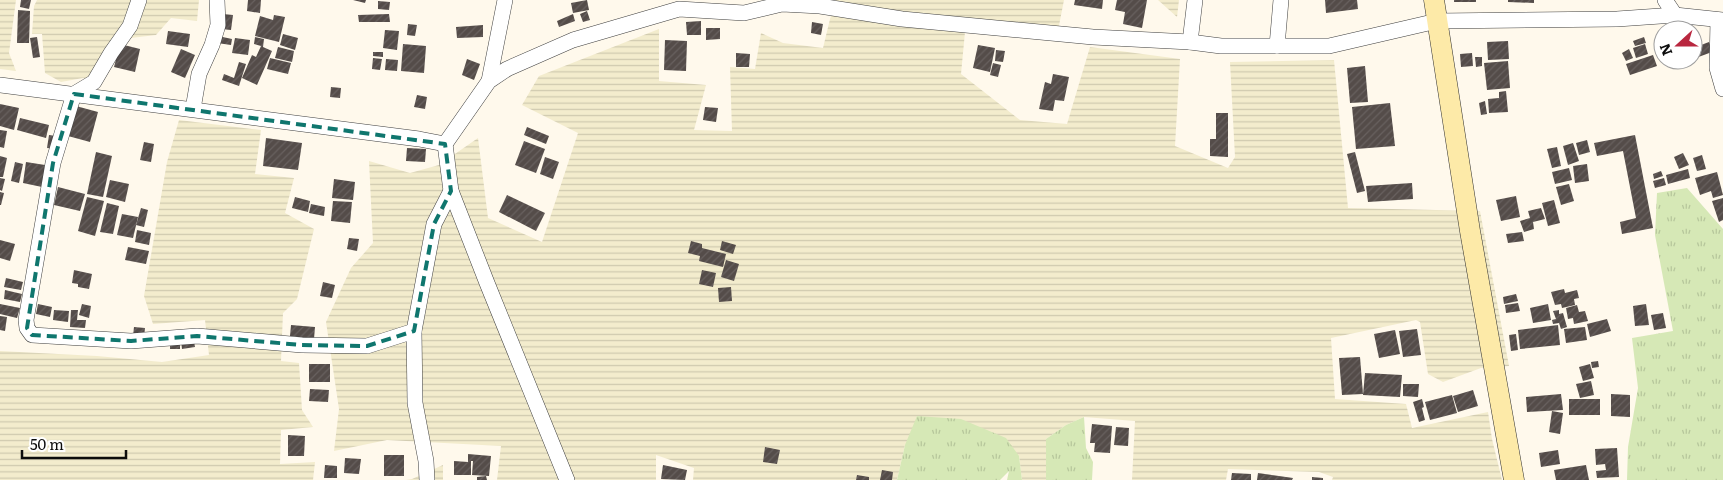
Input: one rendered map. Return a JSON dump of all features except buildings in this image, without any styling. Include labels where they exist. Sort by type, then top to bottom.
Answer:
[{"type":"main road","points":[[1434,0],[1470,231],[1514,480]]},
{"type":"street","points":[[139,0],[130,26],[94,82],[74,94],[53,163],[30,294],[26,320],[27,328],[32,335],[130,341],[197,336],[302,345],[366,346],[414,331]]},
{"type":"street","points":[[193,109],[199,74],[218,26],[217,0]]},
{"type":"street","points":[[489,81],[505,0]]},
{"type":"street","points":[[1190,42],[1195,0]]},
{"type":"street","points":[[1278,46],[1281,0]]},
{"type":"street","points":[[1665,0],[1675,15]]},
{"type":"street","points":[[566,480],[451,191],[445,144],[489,81],[507,69],[573,40],[679,9],[744,13],[782,2],[902,19],[1055,34],[1190,42],[1221,46],[1329,46],[1437,21],[1617,19],[1675,15],[1721,20],[1717,68],[1723,89]]},
{"type":"street","points":[[0,85],[193,109],[445,144]]},
{"type":"street","points":[[427,480],[426,461],[415,403],[414,331],[434,224],[451,191]]},
{"type":"highlighted area","points":[[74,94],[445,144],[451,191],[434,224],[414,331],[367,346],[302,345],[197,336],[131,341],[32,335],[27,328],[53,163]]},
{"type":"shaded area","points":[[0,0],[16,0],[9,53],[16,71],[0,69]]},
{"type":"shaded area","points":[[37,0],[199,0],[197,21],[171,18],[156,35],[114,40],[95,83],[83,78],[61,82],[45,73],[42,34],[32,34],[34,6]]},
{"type":"shaded area","points":[[836,0],[1064,0],[1056,41],[965,32],[961,74],[1020,120],[1067,124],[1090,47],[1180,59],[1175,146],[1228,168],[1235,157],[1230,62],[1334,60],[1348,208],[1480,211],[1509,366],[1481,368],[1443,382],[1428,374],[1420,322],[1416,320],[1331,338],[1335,399],[1406,404],[1412,428],[1488,412],[1492,439],[1502,480],[1332,480],[1333,477],[1319,472],[1228,469],[1226,480],[1132,480],[1135,421],[1084,417],[1066,425],[1046,439],[1046,480],[1022,480],[1019,456],[905,445],[897,480],[693,480],[694,468],[656,455],[656,480],[497,480],[501,446],[387,440],[334,451],[339,409],[326,322],[351,268],[373,243],[369,161],[410,173],[439,165],[478,138],[488,218],[542,242],[578,133],[522,105],[539,76],[659,29],[659,81],[706,85],[694,130],[732,131],[730,67],[755,69],[761,33],[783,43],[823,48]]},
{"type":"shaded area","points":[[1158,0],[1179,0],[1177,17]]},
{"type":"shaded area","points":[[179,120],[261,130],[255,174],[294,178],[285,213],[314,229],[297,299],[283,313],[281,361],[299,363],[302,410],[313,427],[281,430],[280,464],[315,462],[313,480],[0,480],[0,351],[97,356],[162,362],[209,355],[205,320],[153,324],[144,296],[167,162]]},
{"type":"shaded area","points":[[443,465],[443,480],[406,480],[412,479]]},
{"type":"green space","points":[[1687,188],[1723,229],[1723,480],[1627,480],[1628,447],[1638,388],[1632,338],[1673,331],[1655,235],[1657,193]]},
{"type":"green space","points":[[917,416],[961,419],[1006,438],[1019,456],[1022,480],[1007,480],[1009,471],[1000,480],[897,480],[905,445]]},
{"type":"green space","points":[[1084,417],[1086,448],[1093,462],[1092,480],[1046,480],[1046,439],[1066,425]]}]
